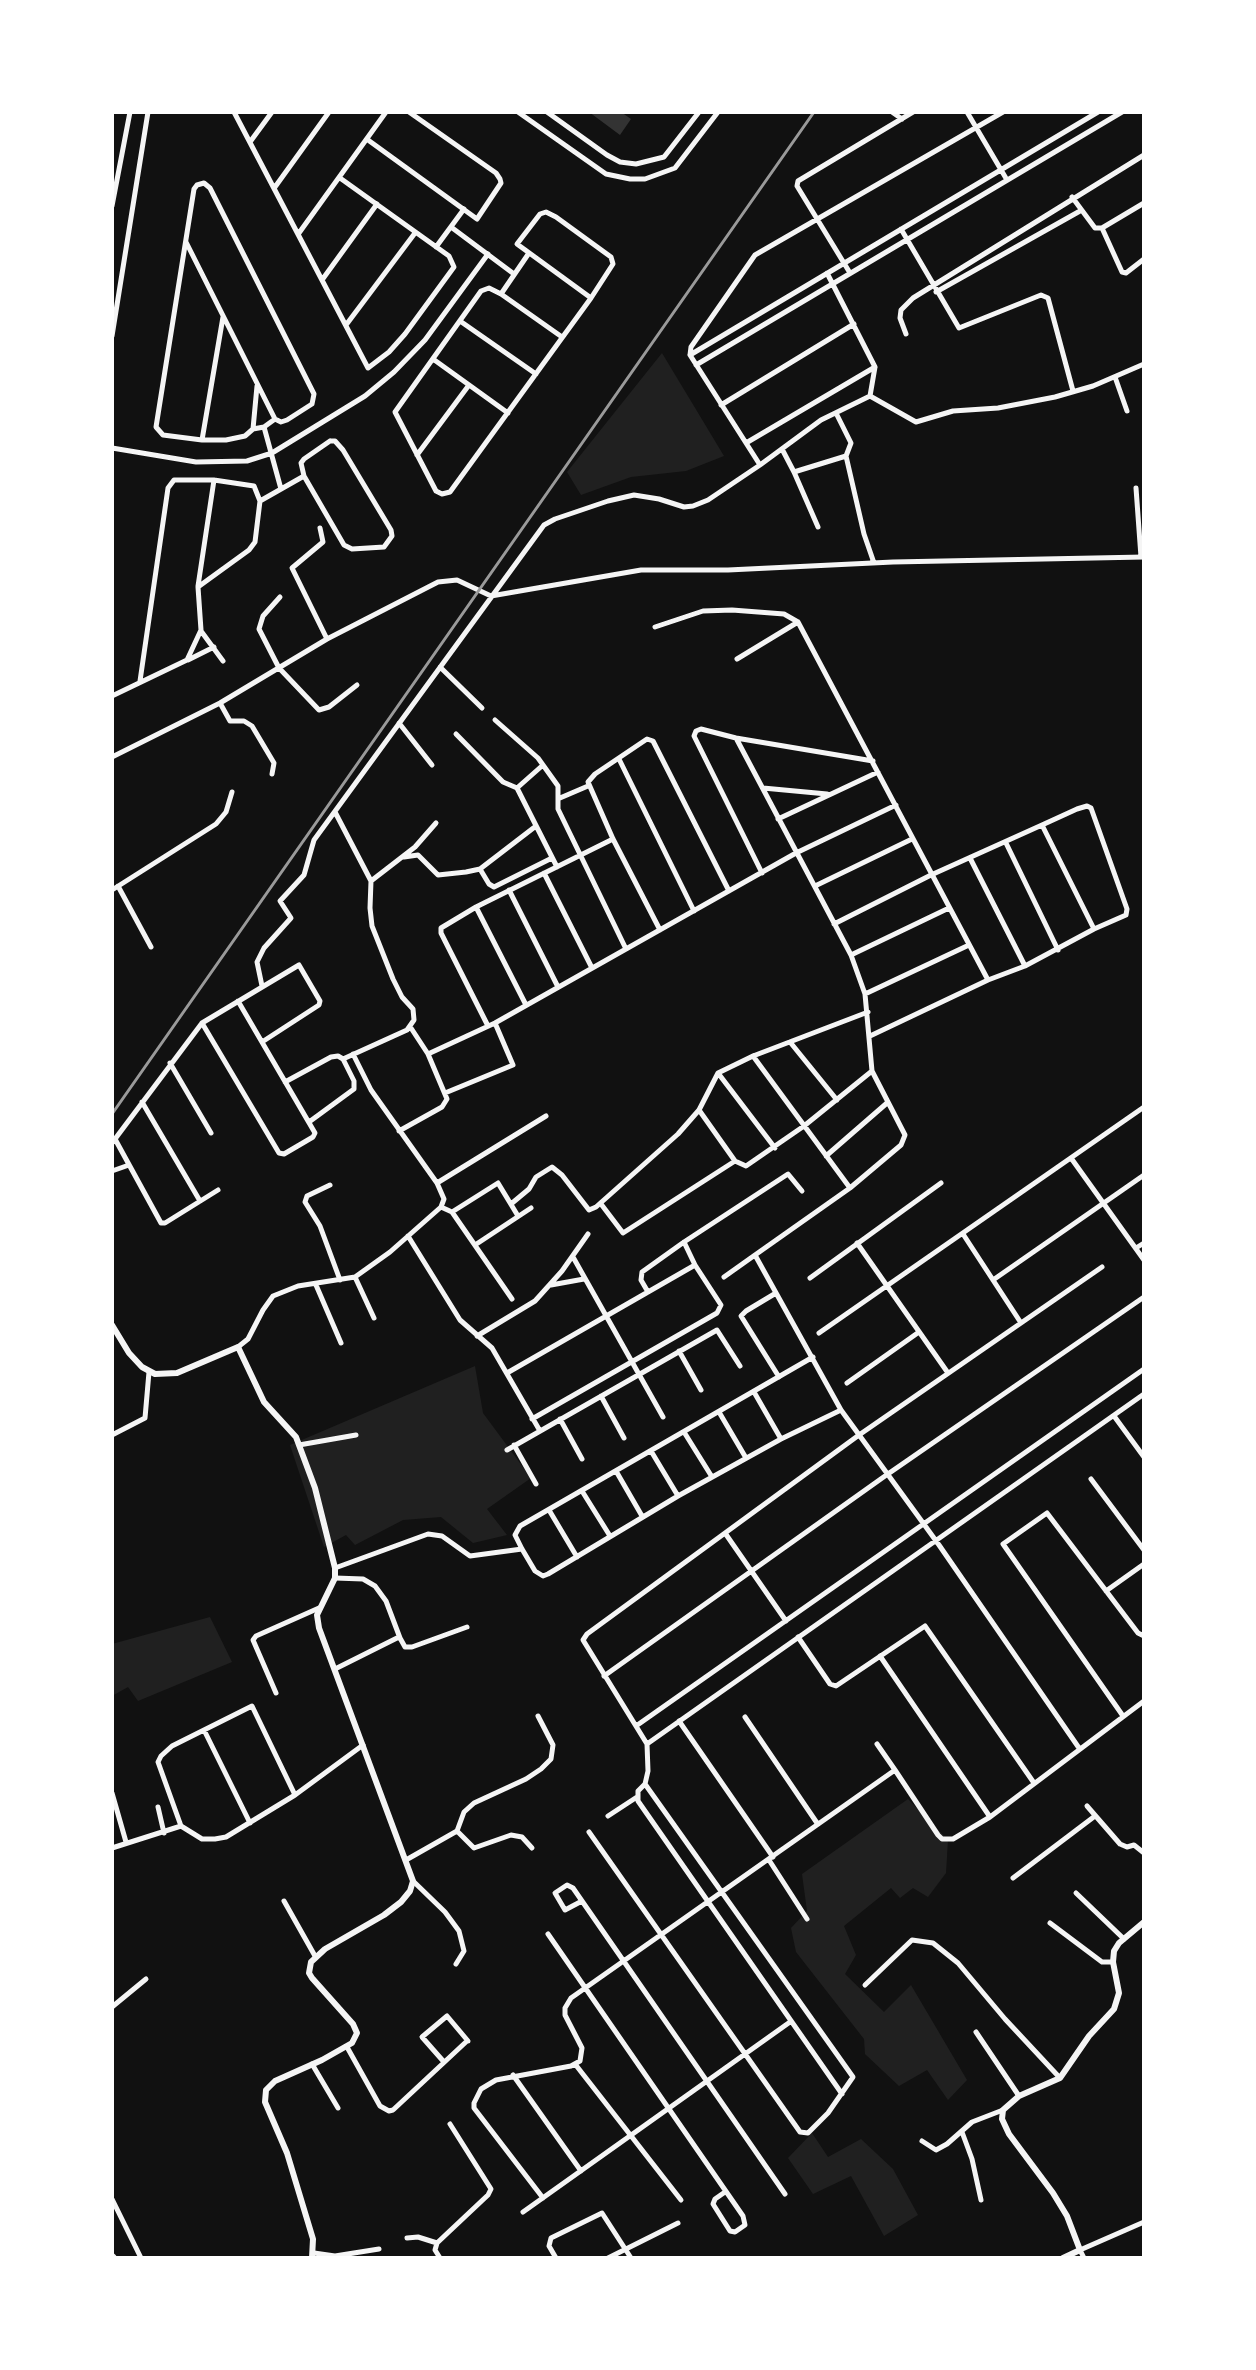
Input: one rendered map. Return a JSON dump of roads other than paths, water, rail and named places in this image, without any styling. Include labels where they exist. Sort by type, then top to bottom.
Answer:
[{"type":"street","points":[[112,206],[130,112]]},
{"type":"street","points":[[112,336],[148,112]]},
{"type":"street","points":[[234,112],[368,368],[389,352],[405,334],[454,267],[449,256],[340,178]]},
{"type":"street","points":[[250,142],[272,112]]},
{"type":"street","points":[[275,187],[329,112]]},
{"type":"street","points":[[299,233],[386,112]]},
{"type":"street","points":[[368,140],[477,219],[501,183],[500,179],[496,173],[409,112]]},
{"type":"street","points":[[518,112],[606,174],[645,179],[675,168],[718,112]]},
{"type":"street","points":[[547,112],[607,155],[620,162],[636,164],[664,157],[699,112]]},
{"type":"street","points":[[892,112],[902,119]]},
{"type":"street","points":[[850,273],[797,186],[798,181],[913,112]]},
{"type":"street","points":[[967,112],[1007,180]]},
{"type":"street","points":[[760,465],[690,355],[691,347],[753,257],[1003,112]]},
{"type":"street","points":[[690,355],[1098,112]]},
{"type":"street","points":[[696,365],[1122,112]]},
{"type":"street","points":[[934,289],[1072,197],[1144,155]]},
{"type":"street","points":[[186,242],[275,419],[281,422],[287,420],[312,404],[314,394],[210,188],[204,183],[194,189],[156,427],[163,435],[226,440],[245,436],[275,419]]},
{"type":"street","points":[[1072,197],[1095,228],[1102,228],[1144,203]]},
{"type":"street","points":[[322,280],[377,204]]},
{"type":"street","points":[[436,247],[464,209]]},
{"type":"street","points":[[906,334],[900,318],[901,310],[913,298],[1080,211]]},
{"type":"street","points":[[562,337],[501,294],[489,288],[481,291],[395,412],[432,485],[442,494],[447,494],[508,413],[591,298],[613,264],[606,253],[546,212],[535,219],[517,244],[591,298]]},
{"type":"street","points":[[451,227],[514,274]]},
{"type":"street","points":[[1102,228],[1122,272],[1126,273],[1144,259]]},
{"type":"street","points":[[901,229],[934,289],[961,329],[1045,296],[1051,304],[1073,391]]},
{"type":"street","points":[[346,325],[415,233]]},
{"type":"street","points":[[501,294],[529,253]]},
{"type":"street","points":[[112,448],[196,462],[247,461],[272,453],[365,396],[394,372],[425,340],[488,254]]},
{"type":"street","points":[[827,273],[875,367],[870,396]]},
{"type":"street","points":[[202,440],[223,316]]},
{"type":"street","points":[[460,321],[536,374]]},
{"type":"street","points":[[721,405],[854,324]]},
{"type":"street","points":[[433,359],[508,413]]},
{"type":"street","points":[[870,396],[916,422],[953,411],[998,408],[1073,391],[1144,364]]},
{"type":"street","points":[[746,443],[875,367]]},
{"type":"street","points":[[1115,377],[1127,411]]},
{"type":"street","points":[[253,429],[257,384]]},
{"type":"street","points":[[417,455],[469,385]]},
{"type":"street","points":[[262,986],[257,968],[260,954],[291,918],[280,901],[304,875],[311,844],[537,533],[555,519],[634,495],[684,507],[708,500],[821,420],[870,396]]},
{"type":"street","points":[[836,413],[851,443],[846,456],[874,563]]},
{"type":"street","points":[[264,427],[281,489]]},
{"type":"street","points":[[330,441],[340,445],[391,530],[388,544],[384,547],[352,549],[344,545],[304,476],[301,468],[304,459],[330,441]]},
{"type":"street","points":[[782,449],[818,527]]},
{"type":"street","points":[[794,472],[846,456]]},
{"type":"street","points":[[260,501],[304,476]]},
{"type":"street","points":[[140,682],[168,488],[174,480],[214,480],[254,486],[260,501],[255,542],[249,550],[198,587]]},
{"type":"street","points":[[187,660],[201,630],[198,587],[214,480]]},
{"type":"street","points":[[112,757],[220,703],[327,639],[438,582],[457,580],[491,596],[641,570],[1143,557],[1136,488]]},
{"type":"street","points":[[320,528],[323,542],[292,568],[327,639]]},
{"type":"street","points":[[280,597],[263,616],[259,629],[279,668],[319,710],[329,707],[357,685]]},
{"type":"street","points":[[655,627],[703,611],[717,610],[784,614],[798,622],[988,980]]},
{"type":"street","points":[[737,659],[798,622]]},
{"type":"street","points":[[201,630],[223,661]]},
{"type":"street","points":[[112,696],[214,647]]},
{"type":"street","points":[[440,667],[482,708]]},
{"type":"street","points":[[220,703],[230,721],[244,721],[252,726],[274,763],[272,774]]},
{"type":"street","points":[[495,720],[543,765],[558,786],[558,809],[626,949]]},
{"type":"street","points":[[399,723],[432,765]]},
{"type":"street","points":[[762,873],[694,734],[701,729],[736,738],[873,761]]},
{"type":"street","points":[[456,734],[503,782],[517,788],[557,867]]},
{"type":"street","points":[[724,1277],[850,1188],[904,1141],[904,1133],[872,1071],[865,994],[851,955],[736,738]]},
{"type":"street","points":[[660,930],[588,786],[591,777],[647,739],[652,739],[729,891]]},
{"type":"street","points":[[619,759],[694,911]]},
{"type":"street","points":[[517,788],[543,765]]},
{"type":"street","points":[[778,819],[878,772]]},
{"type":"street","points":[[560,798],[588,786]]},
{"type":"street","points":[[763,788],[828,794]]},
{"type":"street","points":[[151,947],[115,888],[216,824],[226,812],[232,792]]},
{"type":"street","points":[[428,1054],[495,1023],[796,853],[896,805]]},
{"type":"street","points":[[834,924],[931,875],[1087,806],[1093,810],[1128,911],[1126,915],[1025,966],[988,980],[870,1036]]},
{"type":"street","points":[[335,812],[371,881],[372,926],[393,979],[402,997],[413,1009],[414,1020],[411,1028],[343,1059]]},
{"type":"street","points":[[371,881],[404,857],[436,823]]},
{"type":"street","points":[[1042,825],[1094,929]]},
{"type":"street","points":[[404,857],[418,855],[438,875],[480,869],[536,826]]},
{"type":"street","points":[[488,1026],[441,933],[443,926],[613,839]]},
{"type":"street","points":[[815,886],[912,839]]},
{"type":"street","points":[[1006,842],[1058,950]]},
{"type":"street","points":[[480,869],[494,887],[552,858]]},
{"type":"street","points":[[970,858],[1025,966]]},
{"type":"street","points":[[544,873],[592,968]]},
{"type":"street","points":[[509,890],[558,987]]},
{"type":"street","points":[[476,907],[526,1005]]},
{"type":"street","points":[[851,955],[949,908]]},
{"type":"street","points":[[865,994],[969,945]]},
{"type":"street","points":[[218,1190],[161,1223],[113,1141],[202,1023],[299,965],[320,1003],[314,1010],[262,1042]]},
{"type":"street","points":[[202,1023],[279,1153],[284,1154],[314,1137],[309,1122],[238,1001]]},
{"type":"street","points":[[511,1204],[529,1189],[536,1177],[552,1167],[589,1210],[601,1203],[678,1134],[699,1110],[718,1073],[753,1056],[868,1012]]},
{"type":"street","points":[[445,1093],[513,1065],[495,1023]]},
{"type":"street","points":[[399,1131],[442,1107],[447,1099],[428,1054],[411,1028]]},
{"type":"street","points":[[790,1042],[837,1100]]},
{"type":"street","points":[[112,1325],[129,1353],[149,1372],[164,1375],[177,1373],[238,1347],[248,1339],[273,1296],[285,1290],[355,1277],[369,1269],[441,1207],[444,1199],[437,1183],[371,1090],[353,1054]]},
{"type":"street","points":[[753,1056],[850,1188]]},
{"type":"street","points":[[285,1082],[331,1057],[343,1059],[354,1081],[354,1089],[309,1122]]},
{"type":"street","points":[[170,1063],[211,1133]]},
{"type":"street","points":[[699,1110],[735,1161],[746,1166],[775,1148],[872,1071]]},
{"type":"street","points":[[718,1073],[775,1148]]},
{"type":"street","points":[[142,1102],[200,1201]]},
{"type":"street","points":[[826,1156],[887,1103]]},
{"type":"street","points":[[819,1333],[1144,1107]]},
{"type":"street","points":[[437,1183],[546,1116]]},
{"type":"street","points":[[1071,1158],[1144,1260]]},
{"type":"street","points":[[601,1203],[623,1233],[735,1161]]},
{"type":"street","points":[[112,1171],[129,1165]]},
{"type":"street","points":[[648,1292],[640,1277],[642,1272],[684,1242],[788,1174],[802,1191]]},
{"type":"street","points":[[993,1280],[1144,1175]]},
{"type":"street","points":[[452,1212],[498,1183],[518,1216]]},
{"type":"street","points":[[810,1278],[941,1183]]},
{"type":"street","points":[[330,1185],[305,1199],[320,1226],[340,1280]]},
{"type":"street","points":[[441,1207],[452,1212],[512,1299]]},
{"type":"street","points":[[475,1245],[531,1208]]},
{"type":"street","points":[[477,1336],[519,1312],[550,1285],[588,1234]]},
{"type":"street","points":[[963,1234],[1021,1323]]},
{"type":"street","points":[[408,1236],[460,1320],[492,1348],[540,1431]]},
{"type":"street","points":[[532,1419],[719,1311],[721,1305],[684,1242]]},
{"type":"street","points":[[857,1243],[948,1374]]},
{"type":"street","points":[[1136,1248],[1144,1243]]},
{"type":"street","points":[[755,1255],[841,1410],[935,1539],[1079,1748]]},
{"type":"street","points":[[573,1257],[663,1417]]},
{"type":"street","points":[[507,1373],[695,1265]]},
{"type":"street","points":[[608,1816],[637,1797],[645,1784],[649,1762],[647,1744],[584,1645],[587,1634],[859,1435],[1102,1267]]},
{"type":"street","points":[[355,1277],[374,1318]]},
{"type":"street","points":[[550,1285],[584,1279]]},
{"type":"street","points":[[316,1285],[341,1343]]},
{"type":"street","points":[[776,1293],[741,1316],[779,1377]]},
{"type":"street","points":[[604,1676],[1144,1297]]},
{"type":"street","points":[[507,1450],[718,1329],[740,1366]]},
{"type":"street","points":[[847,1383],[919,1332]]},
{"type":"street","points":[[238,1347],[264,1402],[296,1437],[315,1488],[335,1568],[335,1578],[319,1608],[319,1628],[413,1881],[445,1912],[459,1931],[464,1951],[456,1964]]},
{"type":"street","points":[[679,1351],[701,1390]]},
{"type":"street","points":[[813,1357],[516,1531],[522,1549],[535,1571],[543,1576],[746,1458],[841,1410]]},
{"type":"street","points":[[636,1726],[1144,1369]]},
{"type":"street","points":[[112,1435],[145,1418],[149,1372]]},
{"type":"street","points":[[754,1392],[781,1439]]},
{"type":"street","points":[[647,1744],[1144,1394]]},
{"type":"street","points":[[601,1396],[624,1438]]},
{"type":"street","points":[[719,1412],[746,1458]]},
{"type":"street","points":[[1114,1415],[1144,1457]]},
{"type":"street","points":[[560,1419],[582,1459]]},
{"type":"street","points":[[684,1432],[712,1477]]},
{"type":"street","points":[[299,1445],[356,1435]]},
{"type":"street","points":[[514,1445],[536,1484]]},
{"type":"street","points":[[651,1451],[678,1496]]},
{"type":"street","points":[[616,1471],[642,1516]]},
{"type":"street","points":[[1091,1479],[1144,1550]]},
{"type":"street","points":[[582,1491],[610,1536]]},
{"type":"street","points":[[549,1510],[577,1557]]},
{"type":"street","points":[[1123,1716],[1003,1544],[1047,1513],[1138,1633],[1144,1636]]},
{"type":"street","points":[[725,1533],[786,1621]]},
{"type":"street","points":[[335,1568],[428,1534],[442,1536],[470,1556],[522,1549]]},
{"type":"street","points":[[1106,1591],[1144,1564]]},
{"type":"street","points":[[335,1578],[363,1579],[375,1586],[386,1601],[407,1648],[467,1627]]},
{"type":"street","points":[[276,1693],[253,1640],[319,1608]]},
{"type":"street","points":[[798,1637],[832,1686],[838,1685],[925,1626],[1034,1783]]},
{"type":"street","points":[[335,1669],[400,1638]]},
{"type":"street","points":[[880,1656],[990,1817]]},
{"type":"street","points":[[877,1744],[942,1839],[953,1839],[990,1817],[1144,1701]]},
{"type":"street","points":[[295,1795],[254,1707],[165,1751],[158,1762],[181,1826],[202,1839],[215,1839],[226,1837],[295,1795],[363,1745]]},
{"type":"street","points":[[406,1860],[457,1831],[468,1808],[526,1779],[551,1759],[553,1745],[538,1716]]},
{"type":"street","points":[[745,1717],[817,1823]]},
{"type":"street","points":[[679,1721],[771,1858],[807,1919]]},
{"type":"street","points":[[204,1730],[250,1823]]},
{"type":"street","points":[[543,2198],[474,2108],[474,2098],[481,2089],[513,2075],[580,2061],[583,2053],[565,2015],[571,1998],[895,1770]]},
{"type":"street","points":[[589,1832],[803,2134],[819,2123],[852,2080],[850,2071],[645,1784]]},
{"type":"street","points":[[112,1793],[126,1842]]},
{"type":"street","points":[[637,1797],[707,1903],[842,2094]]},
{"type":"street","points":[[1087,1806],[1120,1844],[1127,1847],[1134,1845],[1144,1853]]},
{"type":"street","points":[[158,1807],[164,1833]]},
{"type":"street","points":[[1013,1878],[1095,1816]]},
{"type":"street","points":[[112,1848],[181,1826]]},
{"type":"street","points":[[457,1831],[474,1848],[511,1835],[522,1837],[532,1848]]},
{"type":"street","points":[[379,2249],[313,2256],[313,2239],[287,2153],[264,2096],[275,2081],[347,2047],[357,2033],[353,2024],[312,1978],[309,1968],[315,1956],[384,1915],[406,1896],[413,1881]]},
{"type":"street","points":[[582,1901],[565,1910],[554,1894],[569,1886],[582,1901],[785,2194]]},
{"type":"street","points":[[1076,1893],[1124,1939]]},
{"type":"street","points":[[284,1901],[315,1956]]},
{"type":"street","points":[[922,2141],[936,2150],[978,2119],[1003,2110],[1019,2096],[1060,2078],[1089,2036],[1117,2004],[1119,1993],[1113,1962],[1116,1947],[1144,1922]]},
{"type":"street","points":[[1050,1923],[1102,1962],[1113,1962]]},
{"type":"street","points":[[548,1934],[667,2107],[725,2192],[746,2223],[735,2232],[730,2231],[713,2204],[725,2192]]},
{"type":"street","points":[[865,1985],[912,1940],[933,1943],[958,1963],[1060,2078]]},
{"type":"street","points":[[112,2007],[146,1979]]},
{"type":"street","points":[[347,2047],[380,2106],[390,2111],[444,2062],[468,2040],[447,2016],[422,2037],[444,2062]]},
{"type":"street","points":[[523,2212],[790,2022]]},
{"type":"street","points":[[976,2032],[1019,2096]]},
{"type":"street","points":[[312,2064],[338,2108]]},
{"type":"street","points":[[575,2064],[681,2200]]},
{"type":"street","points":[[513,2075],[581,2171]]},
{"type":"street","points":[[1003,2110],[1002,2119],[1009,2134],[1061,2204],[1084,2258]]},
{"type":"street","points":[[440,2258],[435,2250],[437,2243],[491,2189],[450,2124]]},
{"type":"street","points":[[962,2131],[981,2200]]},
{"type":"street","points":[[112,2199],[141,2258]]},
{"type":"street","points":[[556,2258],[549,2246],[551,2238],[599,2213],[606,2216],[631,2258]]},
{"type":"street","points":[[1063,2258],[1144,2222]]},
{"type":"street","points":[[608,2258],[678,2223]]},
{"type":"street","points":[[407,2238],[418,2237],[437,2243]]},
{"type":"railway","points":[[112,1114],[814,112]]}]
